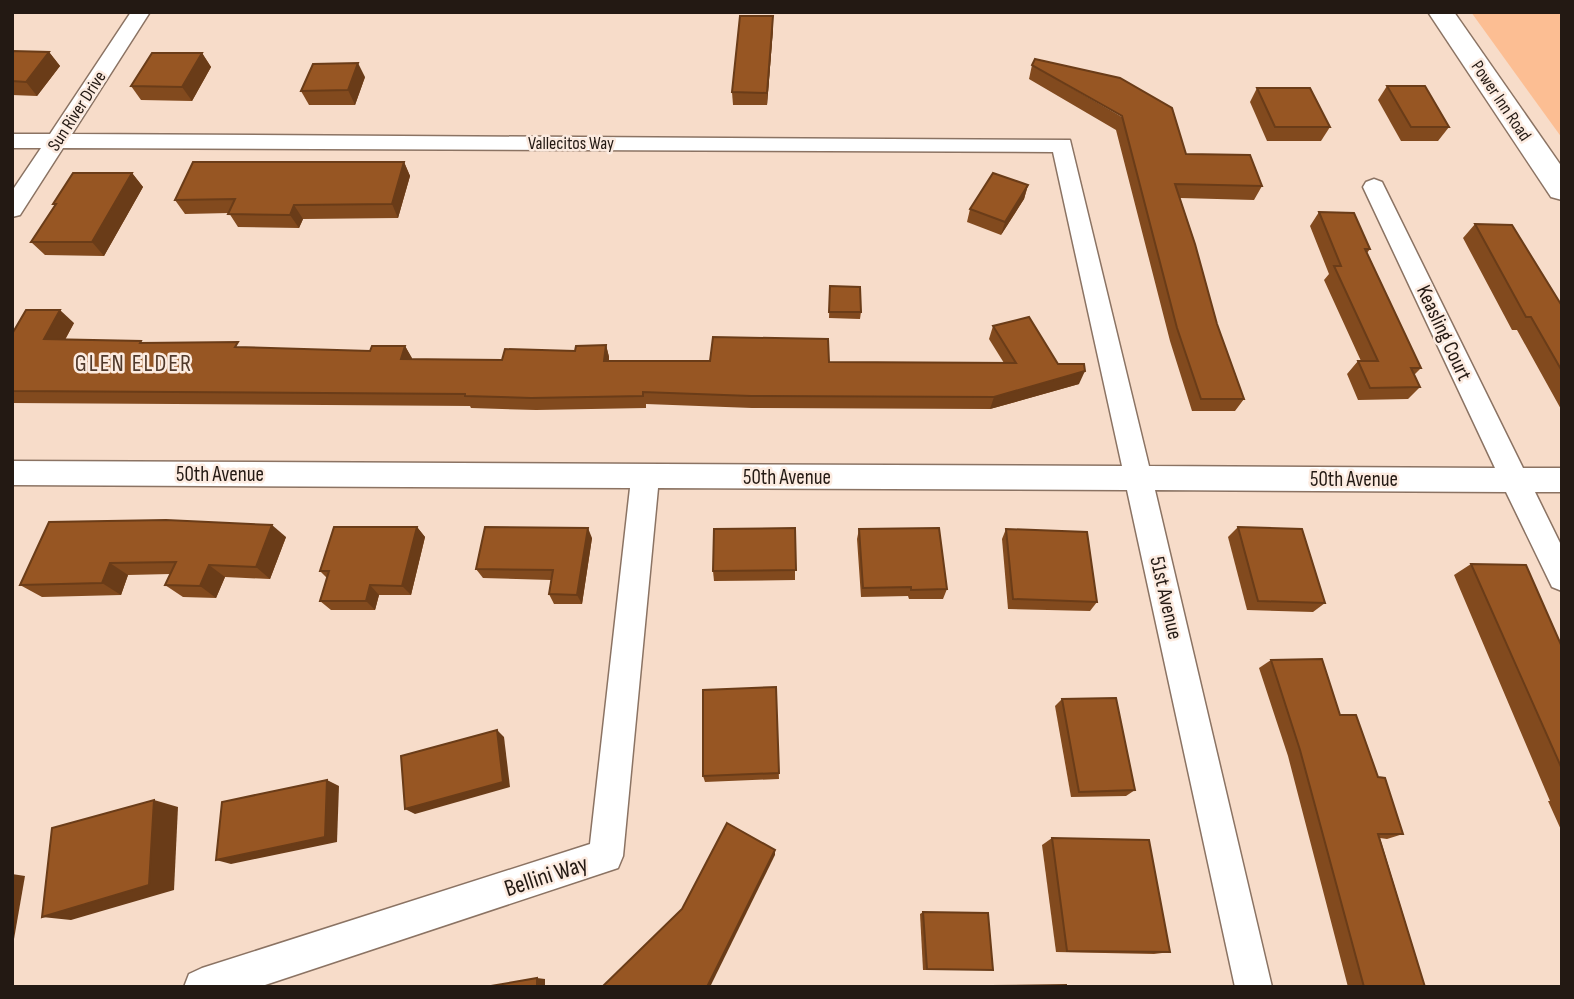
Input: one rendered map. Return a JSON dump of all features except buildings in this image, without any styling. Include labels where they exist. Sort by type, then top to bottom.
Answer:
[{"type":"main road","name":"Power Inn Road","points":[[1441,12],[1562,190]]},
{"type":"street","name":"Sun River Drive","points":[[12,209],[141,12]]},
{"type":"street","name":"Vallecitos Way","points":[[12,141],[1062,145],[1077,210]]},
{"type":"street","name":"Keasling Court","points":[[1374,187],[1562,578]]},
{"type":"street","name":"51st Avenue","points":[[1077,210],[1254,987]]},
{"type":"street","name":"50th Avenue","points":[[12,473],[1562,480]]},
{"type":"street","name":"Bellini Way","points":[[202,987],[606,856],[645,476]]},
{"type":"shaded area","points":[[1471,12],[1562,12],[1562,138]]},
{"type":"district","name":"GLEN ELDER","points":[[134,363]]}]
